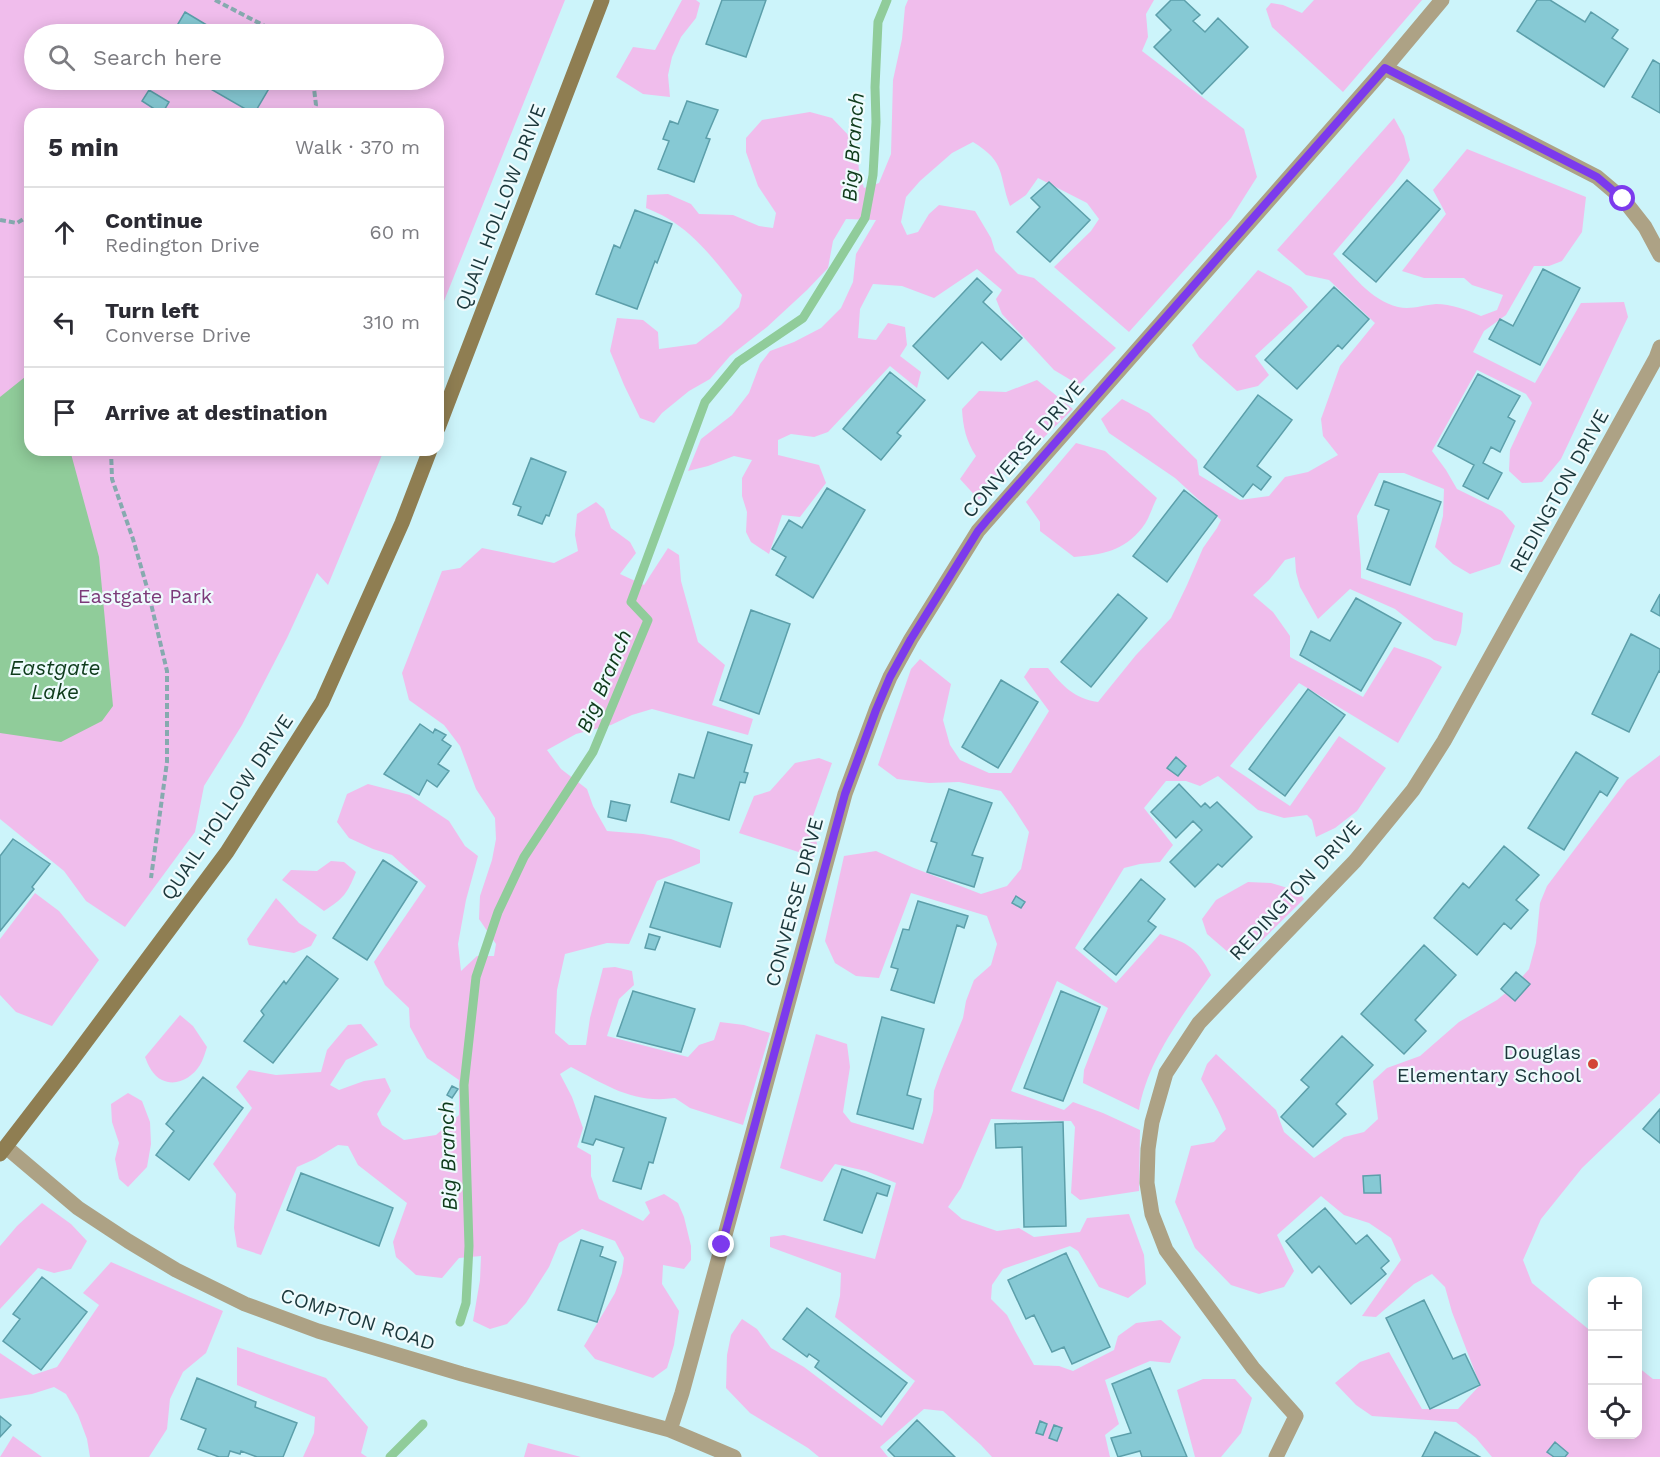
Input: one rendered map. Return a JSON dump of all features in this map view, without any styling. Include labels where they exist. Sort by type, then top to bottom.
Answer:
[{"type":"street","name":"QUAIL HOLLOW DRIVE","points":[[444,412],[602,0]]},
{"type":"street","name":"CONVERSE DRIVE","points":[[670,1430],[845,794],[890,677],[978,531],[1385,68],[1442,0]]},
{"type":"street","points":[[1385,68],[1597,177],[1623,199],[1645,226],[1660,255]]},
{"type":"street","name":"REDINGTON DRIVE","points":[[1276,1457],[1296,1416],[1257,1373],[1189,1281],[1167,1250],[1152,1214],[1147,1183],[1148,1149],[1152,1122],[1166,1073],[1199,1023],[1348,868],[1413,790],[1456,721],[1619,427],[1660,347]]},
{"type":"street","name":"QUAIL HOLLOW DRIVE","points":[[3,1150],[227,852],[322,702],[397,533],[428,456]]},
{"type":"street","name":"COMPTON ROAD","points":[[3,1150],[78,1208],[128,1241],[176,1270],[245,1304],[318,1331],[384,1351],[670,1430],[734,1457]]},
{"type":"path","points":[[215,0],[261,24]]},
{"type":"path","points":[[314,90],[315,108]]},
{"type":"path","points":[[0,220],[17,223],[24,219]]},
{"type":"path","points":[[111,456],[112,479],[133,539],[167,671],[167,762],[151,878]]},
{"type":"green space","name":"Eastgate Park","points":[[0,0],[565,0],[444,301],[444,108],[24,108],[24,456],[382,456],[328,585],[317,573],[287,638],[242,725],[204,786],[195,832],[125,927],[86,901],[64,871],[0,819]]},
{"type":"green space","points":[[682,0],[696,0],[700,3],[696,18],[681,37],[672,57],[668,75],[670,97],[643,94],[616,77],[633,47],[655,50]]},
{"type":"green space","points":[[908,0],[1154,0],[1146,14],[1148,37],[1142,51],[1244,129],[1257,177],[1231,218],[1129,332],[1054,267],[1091,231],[1099,219],[1087,203],[1038,178],[1026,195],[1010,206],[1000,170],[984,149],[973,142],[952,153],[920,181],[906,197],[901,222],[907,235],[918,232],[929,214],[939,205],[975,211],[991,238],[995,251],[1018,274],[1034,278],[1116,348],[1079,385],[1054,370],[1002,314],[996,299],[1002,290],[977,269],[934,298],[902,286],[873,284],[860,309],[858,338],[876,340],[888,323],[905,327],[907,345],[900,356],[921,372],[917,388],[890,366],[828,432],[814,437],[791,434],[778,440],[778,455],[819,465],[826,483],[800,517],[782,515],[769,554],[751,542],[746,532],[747,512],[742,496],[742,478],[752,460],[734,456],[688,471],[701,439],[732,415],[749,393],[760,364],[770,351],[821,328],[841,308],[853,282],[856,254],[876,220],[846,219],[833,241],[828,268],[767,327],[730,356],[710,379],[689,391],[662,413],[654,423],[640,418],[610,351],[617,318],[643,320],[658,332],[659,349],[696,344],[721,325],[739,307],[742,295],[708,253],[689,234],[665,217],[646,208],[647,195],[668,194],[691,204],[699,214],[733,215],[759,226],[773,228],[776,213],[758,186],[746,152],[746,138],[762,120],[810,112],[832,118],[853,140],[864,188],[879,183],[891,154],[893,80]]},
{"type":"green space","points":[[1314,0],[1422,0],[1343,92],[1272,27],[1266,9],[1271,3],[1302,13]]},
{"type":"green space","points":[[1394,118],[1404,136],[1410,160],[1333,254],[1370,292],[1388,304],[1403,308],[1442,304],[1481,316],[1497,310],[1503,295],[1472,285],[1464,278],[1424,278],[1402,271],[1446,214],[1433,190],[1467,149],[1586,197],[1582,232],[1562,261],[1549,266],[1534,266],[1506,315],[1484,331],[1473,352],[1535,383],[1581,303],[1624,302],[1628,317],[1561,459],[1542,482],[1522,483],[1509,471],[1510,450],[1532,403],[1526,394],[1477,370],[1432,451],[1457,489],[1502,511],[1515,526],[1500,564],[1470,574],[1453,564],[1435,547],[1443,516],[1444,489],[1404,473],[1379,473],[1357,516],[1361,578],[1463,613],[1461,632],[1456,646],[1434,640],[1395,609],[1350,589],[1318,619],[1300,587],[1295,557],[1285,560],[1253,595],[1273,612],[1290,636],[1290,657],[1363,697],[1394,647],[1431,660],[1442,667],[1398,743],[1299,683],[1230,766],[1290,806],[1339,736],[1386,768],[1357,811],[1335,828],[1316,837],[1312,820],[1307,815],[1284,818],[1258,810],[1218,776],[1200,786],[1186,781],[1166,781],[1144,808],[1173,845],[1160,862],[1124,868],[1075,948],[1116,983],[1160,934],[1178,940],[1191,948],[1201,958],[1211,975],[1178,1022],[1158,1056],[1143,1091],[1139,1110],[1083,1083],[1084,1070],[1108,1008],[1057,981],[1011,1091],[1064,1110],[1073,1102],[1140,1130],[1139,1191],[1080,1200],[1071,1193],[1075,1127],[1071,1121],[991,1119],[961,1188],[948,1207],[962,1219],[997,1231],[1019,1228],[1034,1237],[1080,1232],[1087,1218],[1129,1214],[1144,1255],[1146,1284],[1128,1298],[1099,1287],[1078,1251],[1070,1246],[1003,1269],[992,1285],[991,1299],[1007,1315],[1034,1365],[1059,1366],[1073,1371],[1114,1350],[1118,1336],[1136,1323],[1161,1320],[1181,1337],[1170,1363],[1150,1361],[1105,1380],[1119,1424],[1105,1435],[1110,1457],[992,1457],[943,1411],[924,1409],[880,1447],[888,1457],[819,1457],[750,1413],[726,1388],[727,1355],[731,1335],[742,1319],[757,1329],[771,1348],[804,1367],[882,1426],[915,1381],[835,1317],[840,1296],[841,1273],[770,1247],[770,1237],[784,1235],[875,1259],[896,1183],[866,1171],[835,1164],[822,1182],[780,1168],[816,1034],[847,1044],[850,1067],[843,1112],[851,1122],[923,1144],[933,1111],[934,1091],[963,1018],[966,1001],[974,980],[991,965],[997,944],[987,916],[911,893],[879,978],[856,976],[835,963],[825,941],[844,856],[876,851],[981,894],[1007,886],[1021,869],[1029,832],[1001,791],[959,782],[929,783],[897,779],[878,765],[911,669],[920,659],[951,684],[943,720],[950,745],[960,760],[989,773],[1011,773],[1049,711],[1024,677],[1030,668],[1048,668],[1069,690],[1082,698],[1098,702],[1136,655],[1171,618],[1203,548],[1221,520],[1175,478],[1109,433],[1101,419],[1122,399],[1149,413],[1197,460],[1199,475],[1240,500],[1269,496],[1285,477],[1308,472],[1338,455],[1323,436],[1321,419],[1340,366],[1375,323],[1329,280],[1306,275],[1277,250]]},
{"type":"green space","points":[[1258,270],[1291,287],[1308,307],[1255,356],[1269,375],[1258,386],[1237,391],[1199,357],[1192,345]]},
{"type":"green space","points":[[1037,380],[1073,409],[1028,453],[1008,467],[979,500],[960,479],[976,456],[966,434],[962,409],[979,391],[1006,392]]},
{"type":"green space","points":[[1076,443],[1105,451],[1157,498],[1144,525],[1128,542],[1103,553],[1074,557],[1040,531],[1040,522],[1026,502]]},
{"type":"green space","points":[[596,502],[604,509],[611,528],[630,542],[636,553],[620,574],[644,585],[668,548],[679,555],[681,581],[698,642],[725,665],[712,705],[753,719],[748,735],[652,709],[611,725],[576,734],[547,750],[561,769],[587,789],[593,806],[607,831],[671,839],[700,850],[700,863],[657,881],[629,944],[607,943],[565,954],[557,990],[555,1033],[569,1045],[586,1045],[590,1018],[603,968],[615,967],[632,971],[634,985],[619,999],[607,1036],[688,1057],[699,1045],[714,1040],[720,1022],[744,1025],[770,1033],[743,1125],[690,1108],[675,1098],[646,1098],[620,1092],[571,1067],[560,1074],[572,1097],[583,1128],[577,1147],[591,1155],[591,1176],[599,1199],[643,1221],[650,1213],[645,1202],[664,1194],[678,1203],[684,1217],[691,1246],[691,1260],[684,1269],[663,1265],[662,1284],[679,1311],[674,1345],[667,1368],[653,1378],[595,1359],[584,1346],[615,1293],[622,1273],[624,1258],[615,1241],[582,1229],[559,1243],[549,1267],[526,1303],[507,1324],[490,1329],[473,1321],[480,1280],[481,1256],[459,1258],[442,1278],[416,1275],[396,1257],[393,1242],[407,1203],[358,1165],[348,1146],[338,1145],[297,1167],[261,1255],[237,1247],[234,1228],[236,1194],[213,1164],[252,1108],[236,1087],[249,1070],[276,1075],[321,1072],[327,1050],[348,1025],[361,1024],[378,1045],[346,1060],[330,1085],[339,1090],[364,1081],[385,1078],[391,1091],[377,1114],[382,1125],[404,1140],[436,1135],[459,1115],[459,1080],[427,1058],[410,1027],[409,1008],[385,985],[374,962],[426,886],[392,855],[349,838],[337,822],[347,794],[368,784],[410,795],[449,821],[465,846],[478,856],[466,900],[458,944],[461,971],[477,956],[494,956],[496,944],[479,919],[480,896],[492,860],[496,839],[495,818],[476,789],[460,746],[444,725],[409,700],[402,673],[442,571],[460,568],[482,548],[554,563],[578,551],[575,535],[577,514]]},
{"type":"green space","points":[[1660,755],[1660,1093],[1582,1168],[1541,1219],[1523,1260],[1532,1283],[1588,1329],[1588,1439],[1642,1439],[1642,1370],[1653,1379],[1660,1379],[1660,1457],[1492,1457],[1476,1438],[1456,1422],[1372,1416],[1356,1405],[1335,1383],[1360,1362],[1389,1352],[1422,1409],[1458,1409],[1480,1385],[1452,1312],[1445,1287],[1432,1274],[1414,1284],[1376,1317],[1362,1316],[1401,1260],[1391,1238],[1369,1223],[1344,1215],[1321,1196],[1277,1235],[1294,1271],[1284,1287],[1259,1294],[1231,1285],[1195,1248],[1175,1202],[1191,1146],[1214,1142],[1226,1129],[1201,1079],[1207,1064],[1216,1054],[1276,1110],[1284,1132],[1314,1158],[1344,1137],[1364,1132],[1378,1119],[1373,1081],[1387,1068],[1420,1056],[1459,1022],[1497,1000],[1529,969],[1536,943],[1540,903],[1547,886],[1627,780]]},
{"type":"green space","points":[[819,758],[832,763],[812,819],[817,844],[814,857],[739,833],[754,796],[770,791],[795,763]]},
{"type":"green space","points":[[331,861],[344,862],[356,872],[344,895],[324,911],[282,880],[291,870],[317,871]]},
{"type":"green space","points":[[1248,882],[1271,883],[1298,891],[1304,899],[1252,950],[1236,959],[1207,934],[1202,919],[1216,900]]},
{"type":"green space","points":[[35,893],[59,911],[99,960],[52,1026],[16,1012],[0,995],[0,939]]},
{"type":"green space","points":[[276,898],[299,923],[317,935],[311,946],[294,953],[249,945],[247,939]]},
{"type":"green space","points":[[180,1015],[193,1026],[207,1047],[201,1063],[193,1074],[178,1082],[167,1082],[153,1073],[145,1057]]},
{"type":"green space","points":[[128,1093],[142,1101],[150,1122],[151,1144],[147,1167],[128,1187],[119,1179],[115,1159],[119,1143],[112,1122],[111,1104]]},
{"type":"green space","points":[[42,1203],[71,1224],[87,1241],[71,1269],[54,1273],[38,1268],[0,1309],[0,1246],[17,1226]]},
{"type":"green space","points":[[111,1262],[223,1311],[206,1353],[183,1372],[170,1399],[167,1429],[149,1457],[90,1457],[87,1439],[78,1415],[66,1394],[54,1387],[32,1394],[0,1399],[0,1353],[33,1375],[57,1367],[99,1305],[83,1293]]},
{"type":"green space","points":[[237,1347],[326,1378],[368,1427],[361,1453],[367,1457],[303,1457],[314,1433],[315,1417],[237,1385]]},
{"type":"green space","points":[[1203,1379],[1235,1379],[1252,1398],[1241,1433],[1221,1457],[1195,1457],[1177,1390]]},
{"type":"green space","points":[[13,1436],[42,1457],[0,1457]]},
{"type":"green space","points":[[528,1443],[581,1457],[524,1457]]},
{"type":"water","name":"Eastgate Lake","points":[[24,378],[24,456],[72,456],[99,557],[113,706],[102,721],[61,742],[0,733],[0,397]]},
{"type":"building","points":[[722,0],[766,0],[746,57],[706,44]]},
{"type":"building","points":[[1171,0],[1184,0],[1200,15],[1193,21],[1205,32],[1218,18],[1248,47],[1202,94],[1154,47],[1171,30],[1156,15]]},
{"type":"building","points":[[1537,0],[1550,0],[1585,22],[1591,12],[1618,30],[1612,38],[1628,49],[1604,87],[1517,31]]},
{"type":"building","points":[[185,12],[205,24],[178,24]]},
{"type":"building","points":[[1653,60],[1660,64],[1660,113],[1632,97]]},
{"type":"building","points":[[149,90],[169,102],[166,108],[153,108],[142,101]]},
{"type":"building","points":[[212,90],[268,90],[258,108],[244,108]]},
{"type":"building","points":[[687,101],[718,110],[706,138],[710,139],[694,182],[658,169],[669,141],[663,139],[670,121],[678,124]]},
{"type":"building","points":[[1407,180],[1440,209],[1376,282],[1343,254]]},
{"type":"building","points":[[1049,182],[1090,220],[1050,262],[1017,232],[1040,207],[1031,198]]},
{"type":"building","points":[[635,210],[672,224],[637,309],[596,294],[614,245],[620,248]]},
{"type":"building","points":[[1543,269],[1580,288],[1540,365],[1489,339],[1500,319],[1513,326]]},
{"type":"building","points":[[977,278],[992,292],[983,302],[1022,338],[1001,360],[982,342],[948,379],[913,346]]},
{"type":"building","points":[[1334,287],[1369,319],[1342,349],[1338,345],[1297,389],[1265,360]]},
{"type":"building","points":[[890,372],[925,400],[897,433],[901,436],[881,460],[843,429]]},
{"type":"building","points":[[1478,374],[1520,396],[1508,417],[1515,421],[1500,452],[1491,447],[1483,463],[1502,473],[1488,499],[1463,486],[1474,465],[1438,446]]},
{"type":"building","points":[[1258,395],[1292,420],[1257,466],[1271,477],[1261,490],[1253,484],[1243,497],[1204,467]]},
{"type":"building","points":[[531,458],[566,472],[549,516],[546,515],[542,524],[518,515],[521,507],[513,504]]},
{"type":"building","points":[[1384,481],[1441,502],[1410,585],[1367,569],[1389,510],[1375,505]]},
{"type":"building","points":[[827,488],[865,510],[813,598],[776,575],[786,557],[772,549],[789,520],[802,528]]},
{"type":"building","points":[[1184,490],[1217,516],[1167,582],[1133,556]]},
{"type":"building","points":[[1118,594],[1147,618],[1091,687],[1061,662]]},
{"type":"building","points":[[1660,594],[1660,616],[1651,611]]},
{"type":"building","points":[[1356,598],[1401,623],[1361,691],[1300,655],[1311,631],[1330,641]]},
{"type":"building","points":[[751,610],[790,624],[759,714],[720,700]]},
{"type":"building","points":[[1631,634],[1660,649],[1660,672],[1629,732],[1592,714]]},
{"type":"building","points":[[1001,680],[1038,702],[998,768],[962,747]]},
{"type":"building","points":[[1308,689],[1345,715],[1285,796],[1249,769]]},
{"type":"building","points":[[420,724],[433,733],[435,729],[446,735],[442,740],[451,746],[438,764],[449,771],[437,787],[427,780],[419,795],[384,774]]},
{"type":"building","points":[[708,732],[752,745],[744,772],[748,773],[745,783],[740,782],[729,820],[671,802],[679,774],[694,778]]},
{"type":"building","points":[[1576,752],[1618,778],[1607,796],[1600,791],[1564,850],[1528,828]]},
{"type":"building","points":[[1176,757],[1186,766],[1178,776],[1167,768]]},
{"type":"building","points":[[1179,784],[1201,807],[1205,803],[1210,808],[1217,802],[1252,837],[1222,867],[1218,864],[1195,887],[1170,862],[1202,830],[1193,821],[1176,838],[1151,812]]},
{"type":"building","points":[[949,789],[992,803],[972,855],[983,858],[974,887],[927,872],[937,843],[931,841]]},
{"type":"building","points":[[611,801],[630,805],[626,821],[608,817]]},
{"type":"building","points":[[13,839],[50,864],[32,887],[34,889],[0,931],[0,856]]},
{"type":"building","points":[[1504,846],[1539,875],[1516,900],[1528,910],[1511,929],[1504,923],[1477,955],[1434,918],[1463,883],[1469,888]]},
{"type":"building","points":[[383,860],[417,882],[367,960],[333,938]]},
{"type":"building","points":[[1141,879],[1165,899],[1148,921],[1156,927],[1116,975],[1084,949]]},
{"type":"building","points":[[665,882],[732,903],[720,947],[650,927]]},
{"type":"building","points":[[1016,896],[1025,902],[1021,908],[1012,903]]},
{"type":"building","points":[[918,901],[968,916],[964,928],[957,925],[934,1003],[891,990],[898,969],[891,967],[903,929],[909,930]]},
{"type":"building","points":[[649,934],[660,937],[655,950],[645,948]]},
{"type":"building","points":[[1424,945],[1456,975],[1415,1020],[1426,1031],[1404,1054],[1361,1014]]},
{"type":"building","points":[[307,956],[338,979],[273,1063],[244,1041],[264,1015],[261,1011],[284,981],[286,984]]},
{"type":"building","points":[[1516,972],[1530,984],[1515,1001],[1501,989]]},
{"type":"building","points":[[633,991],[695,1009],[681,1052],[617,1036]]},
{"type":"building","points":[[1061,991],[1100,1007],[1063,1101],[1024,1088]]},
{"type":"building","points":[[882,1017],[924,1029],[907,1095],[921,1099],[913,1129],[857,1114]]},
{"type":"building","points":[[1342,1036],[1373,1065],[1336,1104],[1346,1114],[1313,1147],[1281,1117],[1309,1087],[1301,1080]]},
{"type":"building","points":[[203,1077],[243,1108],[189,1180],[156,1155],[174,1131],[166,1124]]},
{"type":"building","points":[[452,1086],[458,1089],[452,1098],[447,1095]]},
{"type":"building","points":[[595,1096],[666,1118],[653,1163],[649,1162],[641,1189],[613,1181],[624,1148],[596,1139],[593,1145],[582,1142]]},
{"type":"building","points":[[1660,1109],[1660,1143],[1643,1129]]},
{"type":"building","points":[[1063,1122],[1066,1226],[1024,1227],[1022,1147],[996,1148],[995,1124]]},
{"type":"building","points":[[842,1169],[890,1186],[887,1196],[877,1193],[862,1233],[824,1220]]},
{"type":"building","points":[[301,1173],[393,1208],[379,1246],[287,1210]]},
{"type":"building","points":[[1380,1175],[1381,1193],[1364,1193],[1363,1176]]},
{"type":"building","points":[[1325,1208],[1356,1244],[1367,1235],[1389,1261],[1381,1268],[1386,1274],[1351,1304],[1319,1266],[1312,1273],[1286,1241]]},
{"type":"building","points":[[581,1240],[603,1247],[600,1256],[616,1262],[597,1322],[558,1310]]},
{"type":"building","points":[[1066,1253],[1110,1347],[1072,1364],[1064,1347],[1052,1352],[1034,1315],[1026,1319],[1008,1280]]},
{"type":"building","points":[[42,1277],[87,1312],[41,1370],[3,1341],[20,1319],[13,1314]]},
{"type":"building","points":[[1424,1300],[1453,1359],[1465,1354],[1480,1385],[1430,1409],[1386,1318]]},
{"type":"building","points":[[807,1308],[907,1383],[881,1417],[815,1367],[819,1361],[809,1354],[807,1357],[783,1339]]},
{"type":"building","points":[[1150,1368],[1187,1457],[1142,1457],[1140,1451],[1118,1457],[1111,1438],[1131,1433],[1112,1384]]},
{"type":"building","points":[[197,1378],[256,1402],[255,1407],[297,1423],[283,1457],[257,1457],[241,1451],[240,1454],[230,1451],[228,1457],[219,1457],[198,1449],[206,1429],[181,1419]]},
{"type":"building","points":[[0,1416],[11,1425],[0,1437]]},
{"type":"building","points":[[917,1420],[955,1457],[895,1457],[888,1450]]},
{"type":"building","points":[[1040,1421],[1047,1424],[1043,1435],[1036,1433]]},
{"type":"building","points":[[1054,1425],[1062,1428],[1057,1441],[1049,1438]]},
{"type":"building","points":[[1435,1432],[1480,1457],[1422,1457]]},
{"type":"building","points":[[1555,1442],[1568,1453],[1565,1457],[1554,1457],[1547,1452]]},
{"type":"waterway","name":"Big Branch","points":[[460,1322],[466,1303],[469,1246],[464,1085],[476,977],[498,912],[524,857],[593,752],[648,620],[631,602],[705,402],[738,362],[803,318],[865,218],[873,175],[878,22],[887,0]]},
{"type":"waterway","name":"Big Branch","points":[[390,1457],[423,1424]]},
{"type":"place","name":"Douglas Elementary School","points":[[1593,1064]]},
{"type":"route","points":[[722,1245],[845,794],[890,677],[978,531],[988,519],[1385,68],[1597,177],[1623,199]]}]
